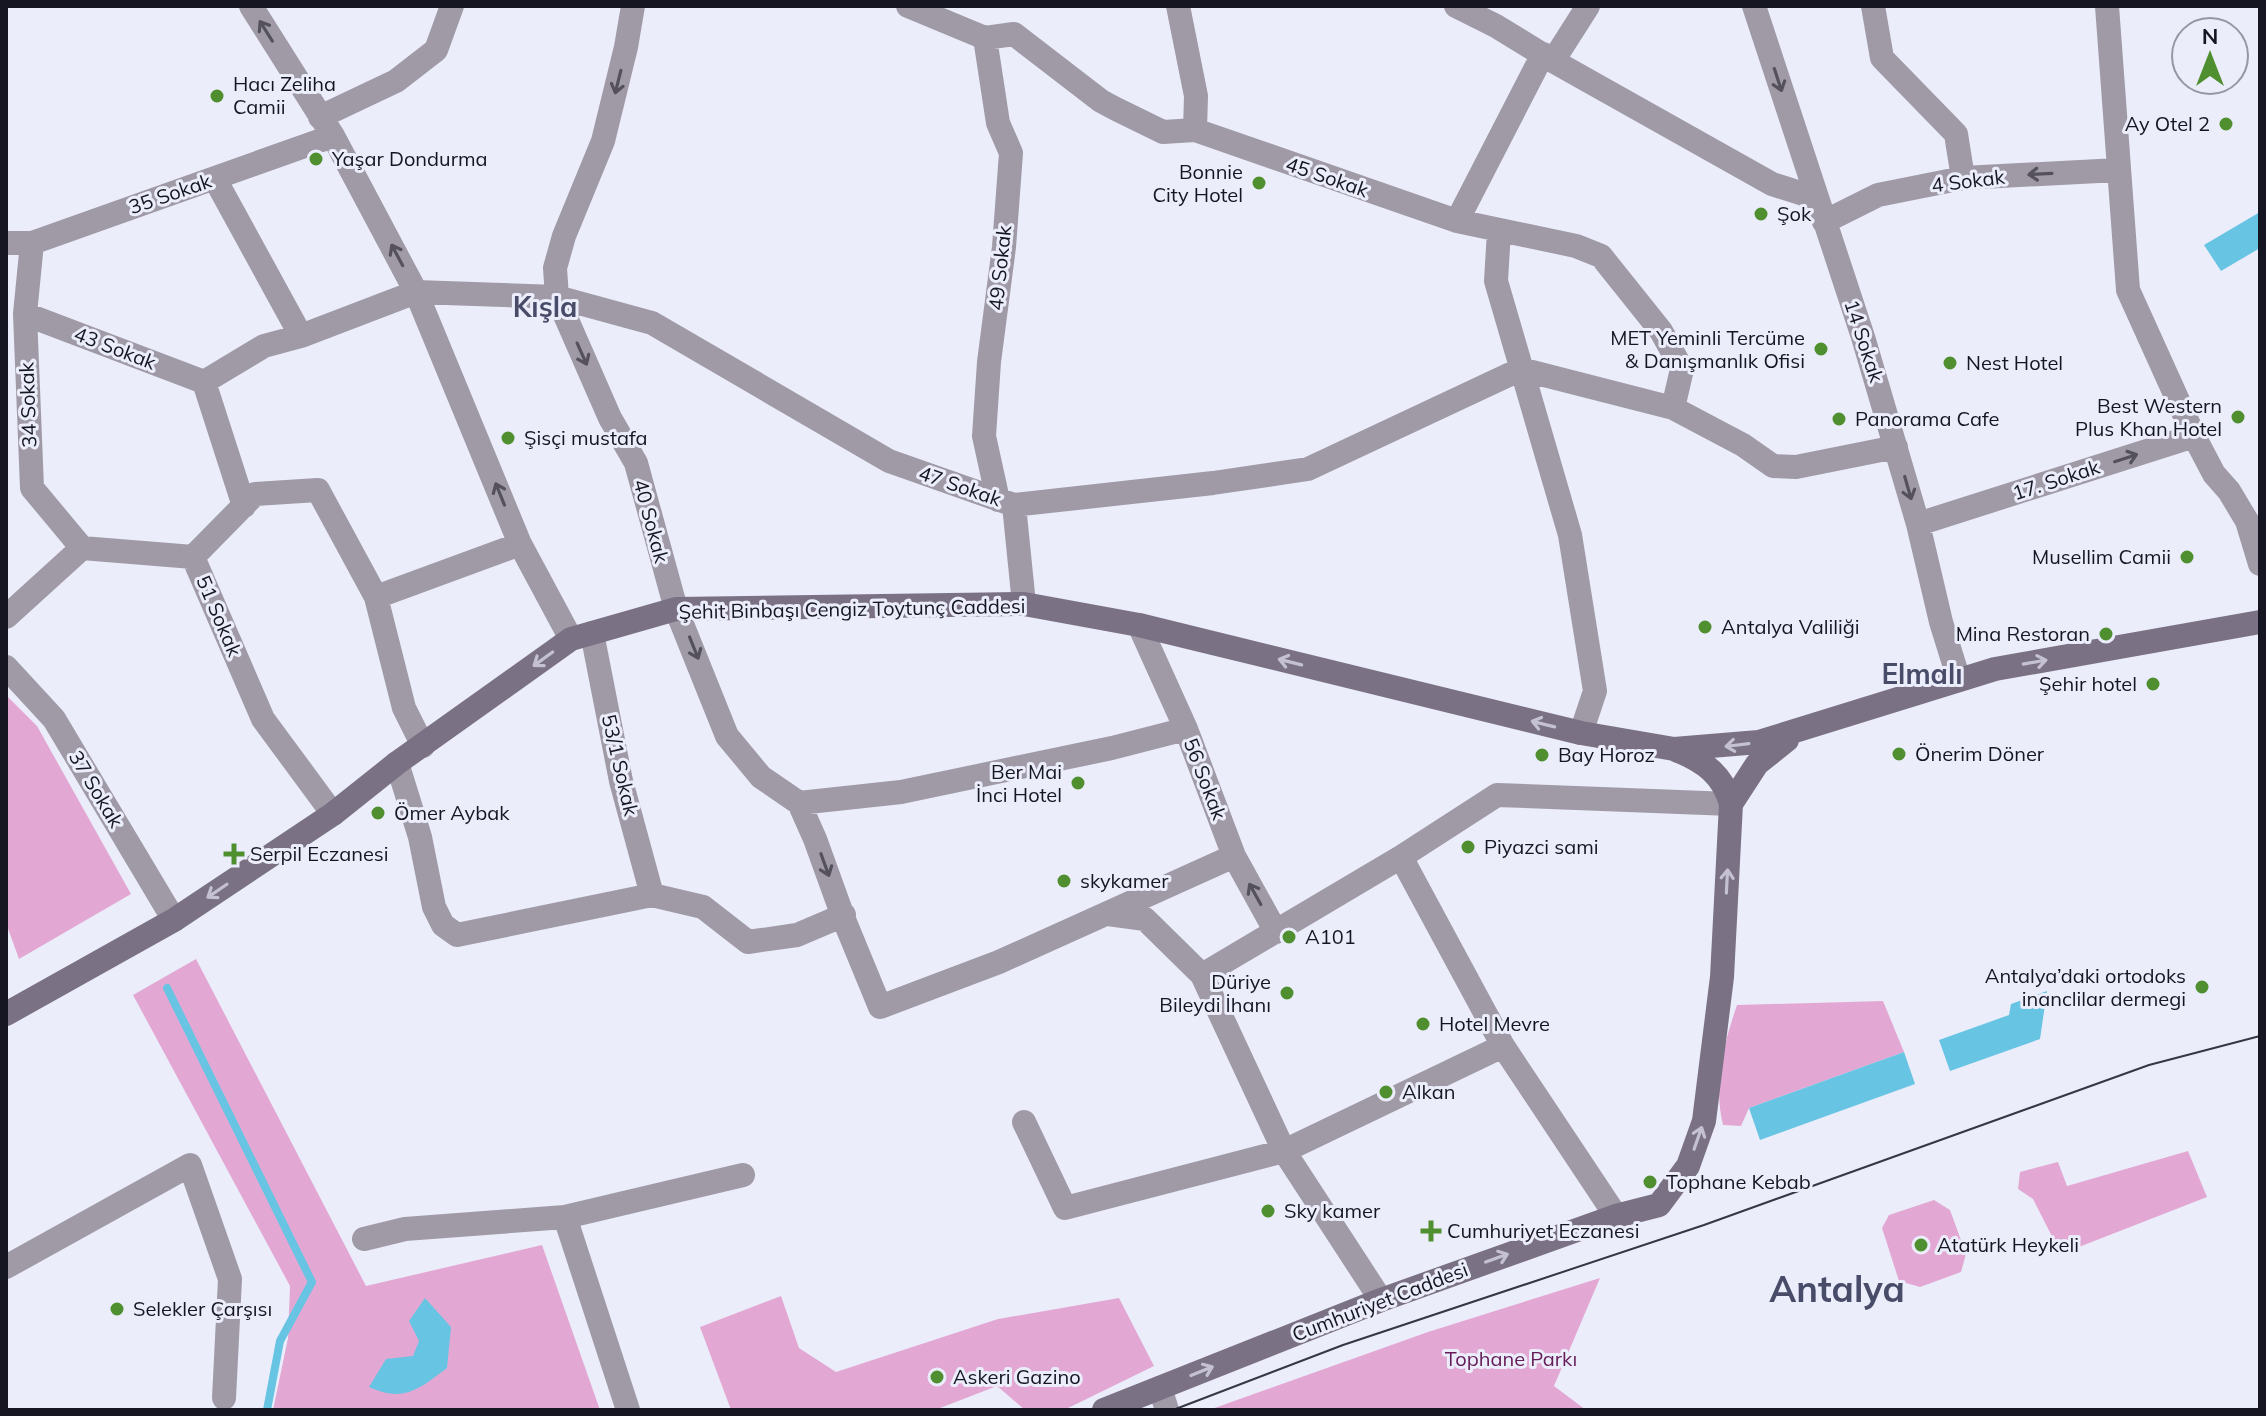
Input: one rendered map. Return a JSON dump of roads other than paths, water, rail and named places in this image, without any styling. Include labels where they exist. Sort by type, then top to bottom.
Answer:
[{"type":"street","name":"53/1 Sokak","points":[[251,6],[327,127],[416,292],[520,544],[582,636],[652,895]]},
{"type":"street","name":"35 Sokak","points":[[6,243],[32,243],[215,179],[327,127],[436,50],[452,6]]},
{"type":"street","name":"40 Sokak","points":[[633,6],[603,141],[564,236],[555,268],[557,297],[610,418],[636,463],[676,609],[727,736],[761,777],[799,803]]},
{"type":"street","name":"45 Sokak","points":[[908,6],[985,38],[1014,34],[1101,101],[1163,132],[1195,130],[1457,221],[1576,246],[1601,256],[1661,331],[1682,369],[1673,408]]},
{"type":"street","points":[[1178,6],[1196,96],[1195,130]]},
{"type":"street","points":[[1456,6],[1772,184],[1816,198]]},
{"type":"street","points":[[1457,221],[1548,58],[1588,6]]},
{"type":"street","name":"14 Sokak","points":[[1754,6],[1863,337],[1918,524],[1941,622],[1959,680]]},
{"type":"street","points":[[1873,6],[1882,58],[1956,134],[1963,178]]},
{"type":"street","points":[[2107,6],[2128,290],[2194,436],[2214,474],[2229,491],[2247,521],[2260,564]]},
{"type":"street","name":"49 Sokak","points":[[985,38],[998,123],[1011,153],[984,436],[1006,503],[1024,604]]},
{"type":"street","name":"4 Sokak","points":[[1824,222],[1878,195],[1963,178],[2118,170]]},
{"type":"street","points":[[215,179],[301,336]]},
{"type":"street","points":[[1499,231],[1496,281],[1570,535],[1595,691],[1581,733]]},
{"type":"street","name":"34 Sokak","points":[[32,243],[25,314],[16,361],[32,488],[82,548]]},
{"type":"street","name":"47 Sokak","points":[[416,292],[557,297],[652,323],[889,461],[1006,503],[1213,483],[1308,469],[1521,369]]},
{"type":"street","points":[[244,506],[204,382],[264,346],[301,336],[416,292]]},
{"type":"street","name":"43 Sokak","points":[[25,314],[204,382]]},
{"type":"street","points":[[1521,369],[1673,408],[1743,445],[1773,466],[1796,467],[1896,447]]},
{"type":"street","name":"17. Sokak","points":[[1918,524],[2194,436]]},
{"type":"street","points":[[193,557],[255,494],[318,490],[376,597],[404,708],[423,746]]},
{"type":"street","points":[[376,597],[520,544]]},
{"type":"street","points":[[6,617],[82,548]]},
{"type":"street","name":"51 Sokak","points":[[82,548],[193,557],[263,719],[333,814]]},
{"type":"street","name":"Şehit Binbaşı Cengiz Toytunç Caddesi","points":[[6,1014],[174,920],[333,814],[397,763],[582,636],[676,609],[1024,604],[1139,625],[1581,733],[1674,749],[1748,744],[1799,732],[1995,669],[2260,622]]},
{"type":"street","name":"56 Sokak","points":[[1139,625],[1186,729],[1234,856],[1276,932]]},
{"type":"street","name":"37 Sokak","points":[[6,667],[54,719],[174,920]]},
{"type":"street","points":[[1186,729],[1112,748],[901,792],[799,803],[880,1007],[999,962],[1234,856]]},
{"type":"street","name":"Şehit Binbaşı Cengiz Toytunç Caddesi","points":[[1731,804],[1757,764],[1799,732]]},
{"type":"street","points":[[1202,975],[1401,857],[1497,795],[1731,804],[1726,787],[1717,775],[1697,758],[1674,749]]},
{"type":"street","points":[[397,763],[420,837],[434,907],[443,925],[457,935],[652,895],[703,907],[748,942],[797,935],[844,915]]},
{"type":"street","name":"Cumhuriyet Caddesi","points":[[1104,1410],[1164,1399],[1381,1300],[1616,1216],[1659,1205],[1688,1166],[1704,1121],[1722,977],[1731,804]]},
{"type":"street","points":[[1401,857],[1503,1046],[1616,1216]]},
{"type":"street","points":[[1108,914],[1145,919],[1202,975],[1284,1151],[1381,1300]]},
{"type":"street","points":[[1024,1122],[1065,1208],[1284,1151],[1503,1046]]},
{"type":"street","points":[[6,1267],[190,1165],[230,1279],[224,1398]]},
{"type":"street","points":[[364,1239],[405,1229],[565,1217],[743,1175]]},
{"type":"street","points":[[565,1217],[628,1410]]},
{"type":"water","points":[[2260,212],[2260,248],[2221,271],[2204,245]]},
{"type":"water","points":[[2047,991],[2040,1039],[1950,1071],[1939,1040],[2009,1015],[2011,1004]]},
{"type":"water","points":[[1904,1052],[1915,1084],[1760,1140],[1749,1108]]},
{"type":"water","points":[[425,1298],[451,1327],[447,1368],[419,1387],[402,1394],[381,1392],[369,1387],[386,1359],[413,1356],[419,1341],[409,1321]]},
{"type":"waterway","points":[[167,988],[312,1282],[280,1341],[267,1410]]},
{"type":"tram line","points":[[1173,1410],[1343,1345],[1704,1225],[2149,1065],[2260,1036]]},
{"type":"place","name":"Hacı Zeliha Camii","points":[[217,96]]},
{"type":"place","name":"Ay Otel 2","points":[[2226,124]]},
{"type":"place","name":"Yaşar Dondurma","points":[[316,159]]},
{"type":"place","name":"Bonnie City Hotel","points":[[1259,183]]},
{"type":"place","name":"Şok","points":[[1761,214]]},
{"type":"place","name":"MET Yeminli Tercüme & Danışmanlık Ofisi","points":[[1821,349]]},
{"type":"place","name":"Nest Hotel","points":[[1950,363]]},
{"type":"place","name":"Best Western Plus Khan Hotel","points":[[2238,417]]},
{"type":"place","name":"Panorama Cafe","points":[[1839,419]]},
{"type":"place","name":"Şisçi mustafa","points":[[508,438]]},
{"type":"place","name":"Musellim Camii","points":[[2187,557]]},
{"type":"place","name":"Antalya Valiliği","points":[[1705,627]]},
{"type":"place","name":"Mina Restoran","points":[[2106,634]]},
{"type":"place","name":"Şehir hotel","points":[[2153,684]]},
{"type":"place","name":"Önerim Döner","points":[[1899,754]]},
{"type":"place","name":"Bay Horoz","points":[[1542,755]]},
{"type":"place","name":"Ber Mai İnci Hotel","points":[[1078,783]]},
{"type":"place","name":"Ömer Aybak","points":[[378,813]]},
{"type":"place","name":"Piyazci sami","points":[[1468,847]]},
{"type":"place","name":"Serpil Eczanesi","points":[[234,854]]},
{"type":"place","name":"skykamer","points":[[1064,881]]},
{"type":"place","name":"A101","points":[[1289,937]]},
{"type":"place","name":"Antalya’daki ortodoks inanclilar dermegi","points":[[2202,987]]},
{"type":"place","name":"Düriye Bileydi İhanı","points":[[1287,993]]},
{"type":"place","name":"Hotel Mevre","points":[[1423,1024]]},
{"type":"place","name":"Alkan","points":[[1386,1092]]},
{"type":"place","name":"Tophane Kebab","points":[[1650,1182]]},
{"type":"place","name":"Sky kamer","points":[[1268,1211]]},
{"type":"place","name":"Cumhuriyet Eczanesi","points":[[1431,1231]]},
{"type":"place","name":"Atatürk Heykeli","points":[[1921,1245]]},
{"type":"place","name":"Selekler Çarşısı","points":[[117,1309]]},
{"type":"place","name":"Askeri Gazino","points":[[937,1377]]},
{"type":"district","name":"Kışla","points":[[545,307]]},
{"type":"district","name":"Elmalı","points":[[1922,674]]},
{"type":"district","name":"Antalya","points":[[1837,1289]]},
{"type":"park label","name":"Tophane Parkı","points":[[1511,1359]]}]
